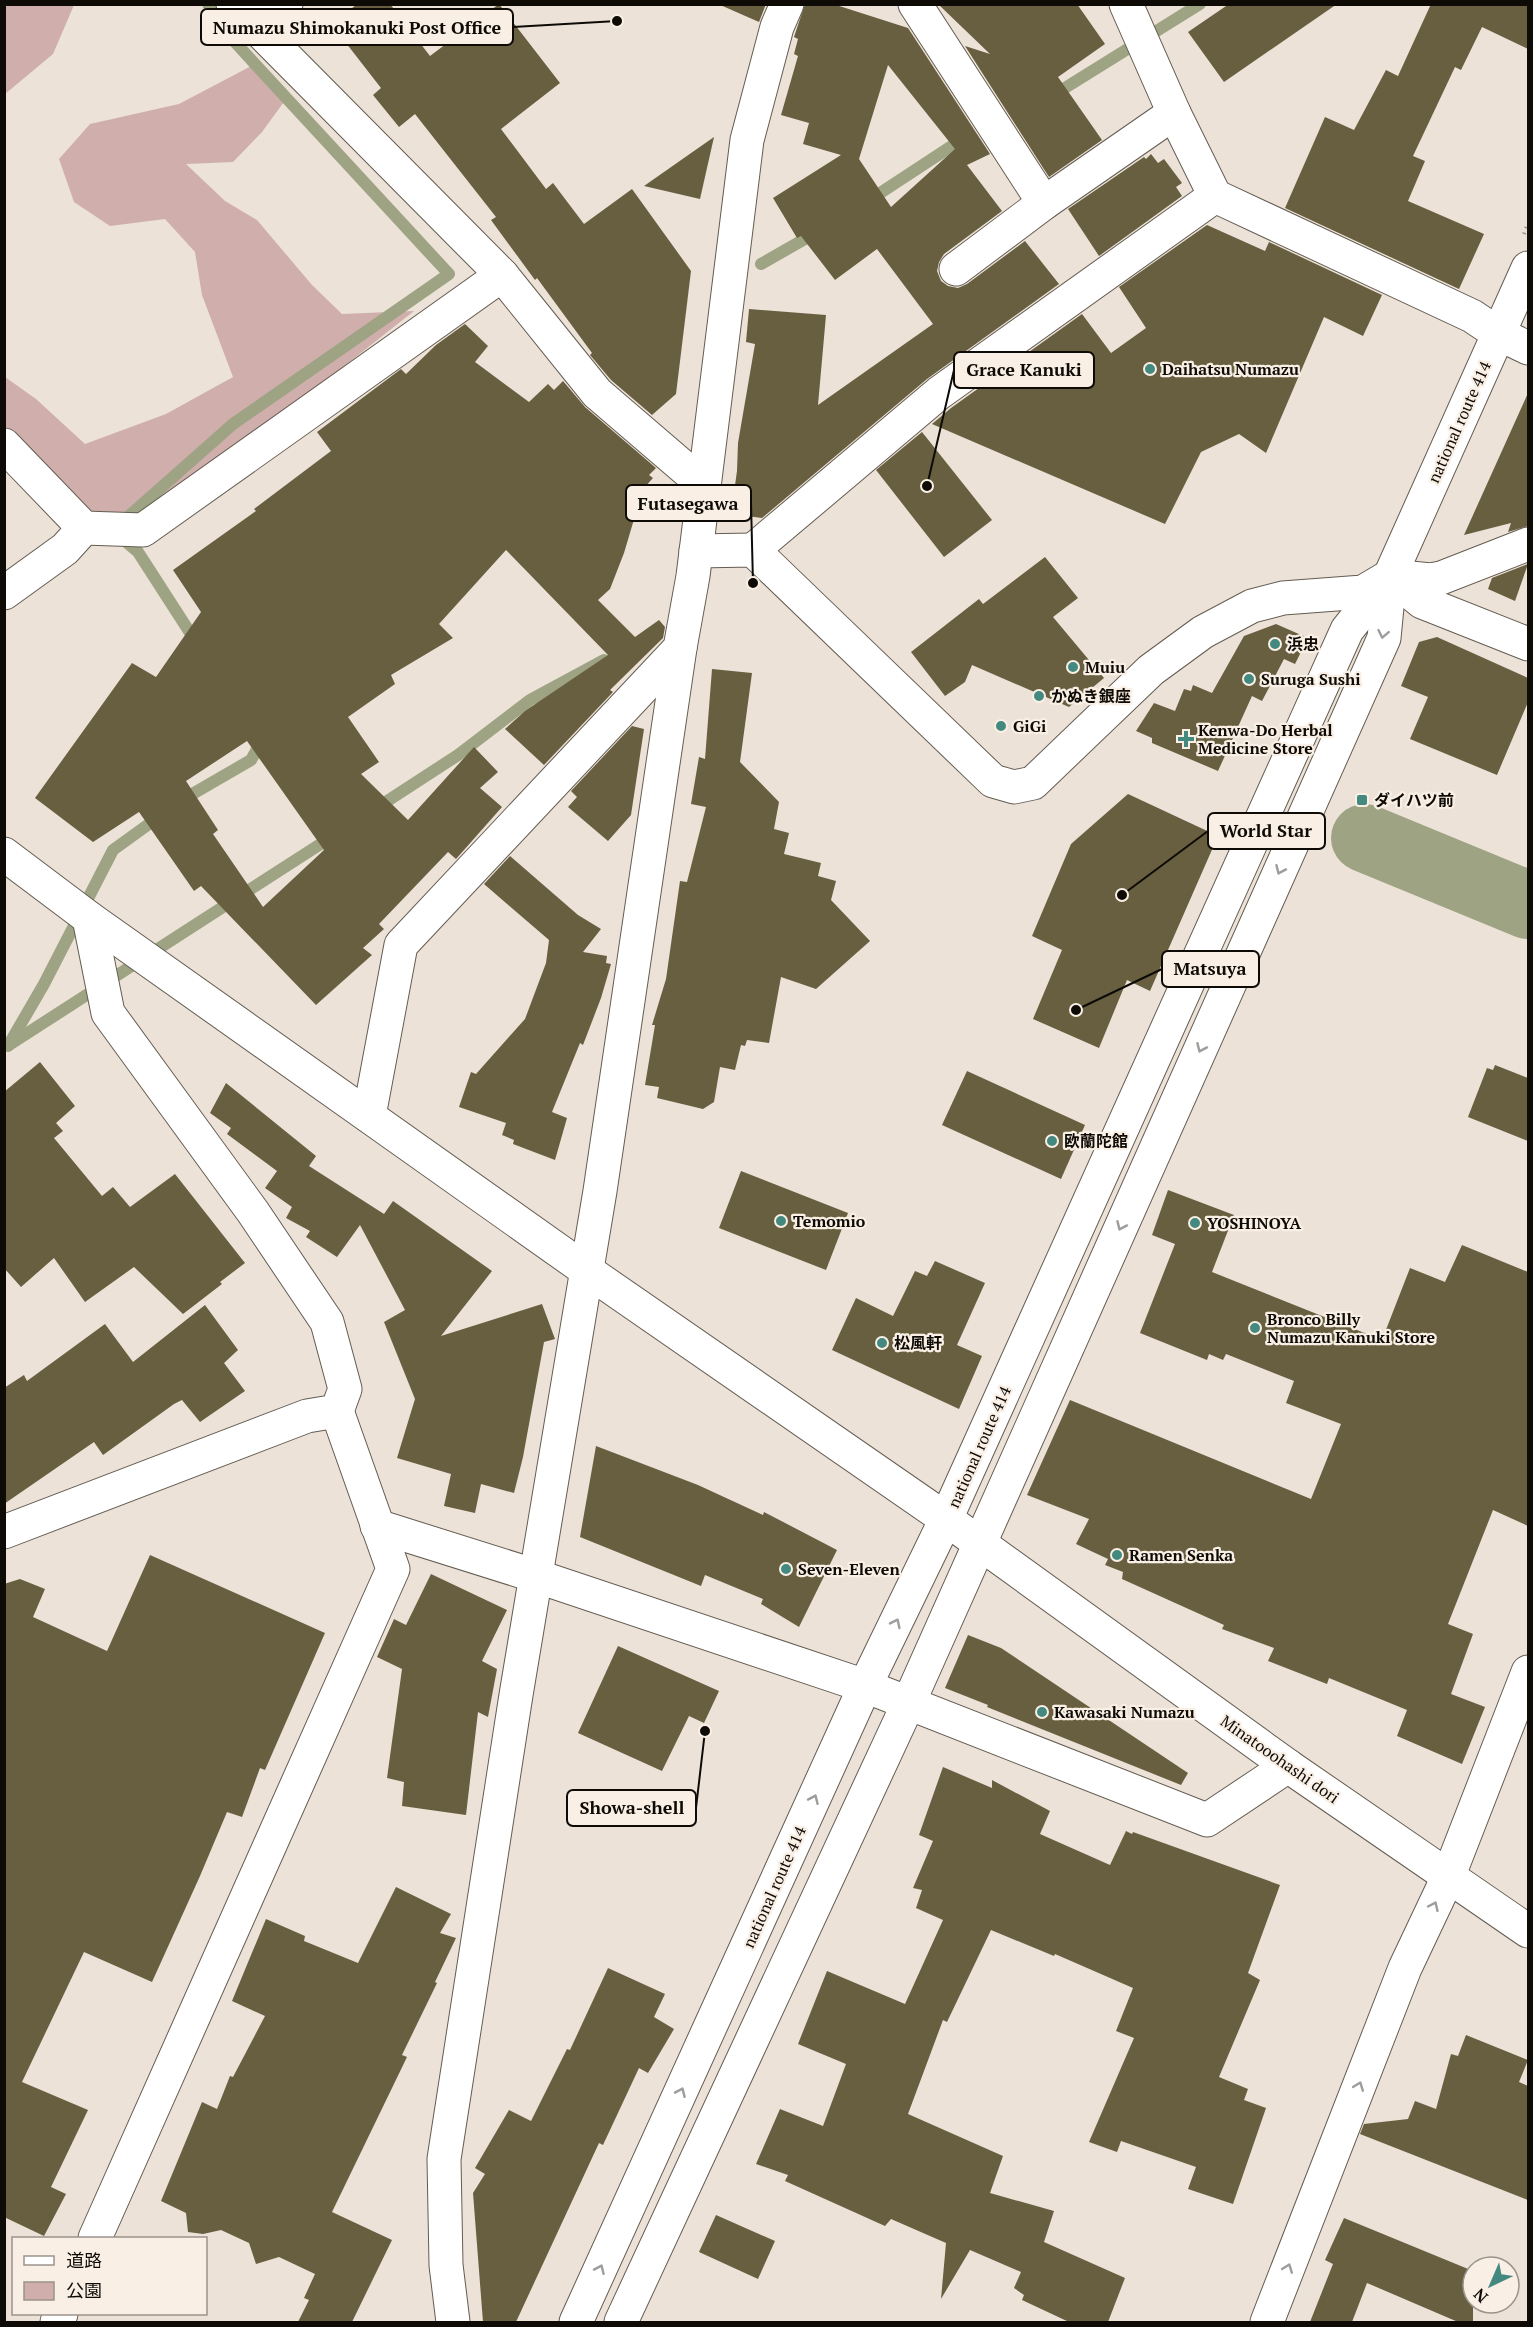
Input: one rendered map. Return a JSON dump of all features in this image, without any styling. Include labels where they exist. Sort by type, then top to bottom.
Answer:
[{"type":"main road","points":[[286,4],[243,16],[502,275],[597,393],[703,484]]},
{"type":"main road","points":[[453,2322],[446,2265],[444,2159],[610,1121],[696,551],[747,140],[777,27],[787,4]]},
{"type":"main road","points":[[915,4],[1044,203]]},
{"type":"main road","points":[[1126,4],[1174,113],[1215,196],[1472,316],[1499,334],[1528,348]]},
{"type":"main road","points":[[956,269],[1044,203],[1174,113]]},
{"type":"main road","points":[[696,551],[753,550],[939,393],[1215,196]]},
{"type":"main road","name":"national route 414","points":[[576,2322],[865,1686],[946,1519],[1347,630],[1390,576],[1528,268]]},
{"type":"main road","points":[[4,445],[84,528],[143,530],[502,275]]},
{"type":"main road","points":[[4,593],[65,549],[84,528]]},
{"type":"main road","points":[[753,550],[993,781],[1014,787],[1033,783],[1151,670],[1203,632],[1252,606],[1283,598],[1363,592],[1390,576],[1431,580],[1441,578],[1528,544]]},
{"type":"main road","points":[[1390,576],[1422,602],[1528,644]]},
{"type":"main road","name":"national route 414","points":[[621,2322],[909,1702],[1384,638],[1390,576]]},
{"type":"main road","points":[[369,1116],[401,945],[680,648]]},
{"type":"main road","name":"Minatooohashi dori","points":[[4,854],[89,918],[586,1270],[946,1519],[1288,1766],[1528,1931]]},
{"type":"main road","points":[[89,918],[108,1013],[253,1212],[327,1322],[345,1389],[337,1411],[393,1569],[95,2237]]},
{"type":"main road","points":[[4,1532],[308,1416],[337,1411]]},
{"type":"main road","points":[[377,1526],[536,1575],[865,1686],[1207,1820],[1288,1766]]},
{"type":"main road","points":[[1267,2322],[1406,1968],[1449,1875],[1528,1672]]},
{"type":"green space","points":[[5,4],[74,5],[53,54],[5,94]]},
{"type":"green space","points":[[255,64],[286,99],[262,132],[233,162],[186,164],[225,201],[257,220],[312,285],[342,314],[414,311],[267,427],[155,522],[94,519],[5,439],[5,377],[36,399],[85,444],[166,414],[233,377],[202,295],[195,252],[165,219],[110,226],[74,202],[59,159],[90,124],[179,104]]},
{"type":"building","points":[[357,4],[390,4],[430,56],[499,4],[560,83],[501,129],[546,189],[553,183],[584,224],[632,189],[691,271],[676,394],[652,415],[611,380],[590,355],[592,353],[537,278],[535,280],[491,220],[496,217],[415,114],[399,127],[373,95],[381,88],[332,25]]},
{"type":"building","points":[[718,4],[766,4],[759,22]]},
{"type":"building","points":[[805,4],[833,4],[908,28],[990,154],[967,165],[1002,211],[944,254],[937,271],[941,281],[948,286],[958,288],[967,284],[1025,241],[1059,284],[927,379],[762,518],[731,514],[738,443],[755,344],[746,342],[749,309],[826,315],[818,405],[933,324],[877,249],[835,280],[801,236],[797,238],[773,198],[841,155],[803,144],[809,123],[781,115],[798,56],[794,54],[798,39],[794,37]],"holes":[[[888,65],[955,149],[891,207],[859,159]]]},
{"type":"building","points":[[938,4],[1077,4],[1105,44],[1058,77],[1102,140],[1049,177],[965,46],[990,54]]},
{"type":"building","points":[[1229,4],[1337,4],[1224,82],[1188,32]]},
{"type":"building","points":[[1431,4],[1528,4],[1528,49],[1482,27],[1461,70],[1455,67],[1413,156],[1425,161],[1408,201],[1484,234],[1459,289],[1285,208],[1325,117],[1354,130],[1386,70],[1398,76]]},
{"type":"building","points":[[714,137],[700,199],[644,186]]},
{"type":"building","points":[[1151,154],[1158,163],[1164,159],[1182,183],[1176,187],[1182,196],[1099,256],[1068,209]]},
{"type":"building","points":[[1207,225],[1265,251],[1269,242],[1382,295],[1363,336],[1324,317],[1266,453],[1239,434],[1201,452],[1165,524],[932,424],[1082,314],[1111,353],[1146,328],[1119,287]]},
{"type":"building","points":[[465,324],[488,346],[475,362],[529,402],[548,384],[554,390],[563,381],[585,407],[656,468],[649,475],[653,478],[643,489],[624,553],[610,589],[598,600],[635,637],[659,620],[665,627],[663,638],[610,690],[613,692],[544,765],[505,729],[525,711],[608,655],[506,550],[439,624],[453,638],[391,675],[395,684],[348,717],[379,762],[361,774],[408,820],[474,747],[498,772],[480,788],[502,807],[456,859],[448,852],[379,924],[384,929],[363,948],[372,955],[316,1005],[201,886],[194,891],[139,812],[93,842],[35,798],[132,663],[156,677],[201,612],[173,570],[256,511],[254,509],[331,451],[317,432],[401,369],[406,374],[436,345]],"holes":[[[247,741],[324,850],[263,907],[213,834],[218,830],[186,781]]]},
{"type":"building","points":[[1528,393],[1528,526],[1508,532],[1511,523],[1464,535]]},
{"type":"building","points":[[922,432],[992,520],[944,557],[876,470]]},
{"type":"building","points":[[1045,557],[1078,598],[1053,617],[1104,678],[1069,707],[972,665],[965,682],[945,696],[911,652],[979,599],[983,604]]},
{"type":"building","points":[[1528,564],[1515,601],[1488,589],[1492,578]]},
{"type":"building","points":[[1276,624],[1308,638],[1295,664],[1284,659],[1262,701],[1252,696],[1218,771],[1152,743],[1152,738],[1136,731],[1154,703],[1175,711],[1184,689],[1191,691],[1193,685],[1212,693],[1244,636]]},
{"type":"building","points":[[1437,637],[1528,678],[1528,702],[1497,775],[1410,739],[1428,697],[1401,686],[1419,642]]},
{"type":"building","points":[[712,669],[752,673],[740,762],[779,802],[774,829],[789,833],[784,854],[821,863],[818,876],[836,881],[831,900],[870,941],[816,989],[781,977],[769,1043],[747,1040],[745,1046],[741,1045],[735,1070],[720,1067],[714,1102],[703,1109],[657,1098],[659,1087],[645,1085],[655,1025],[652,1025],[666,979],[680,881],[687,882],[706,807],[691,804],[699,757],[705,759]]},
{"type":"building","points":[[632,726],[644,729],[631,815],[608,841],[568,807],[577,797],[571,791]]},
{"type":"building","points":[[1128,794],[1218,836],[1150,991],[1127,980],[1099,1048],[1033,1019],[1062,950],[1032,936],[1071,844]]},
{"type":"building","points":[[510,856],[578,915],[601,929],[583,952],[607,956],[606,963],[611,964],[583,1045],[580,1043],[552,1112],[567,1118],[555,1160],[513,1144],[514,1140],[502,1135],[506,1123],[459,1107],[471,1072],[476,1074],[525,1019],[546,963],[549,940],[484,884]]},
{"type":"building","points":[[40,1062],[75,1106],[56,1123],[63,1131],[54,1138],[102,1196],[113,1187],[130,1207],[175,1174],[245,1263],[183,1314],[134,1267],[85,1302],[54,1258],[21,1287],[4,1268],[4,1092]]},
{"type":"building","points":[[1495,1065],[1528,1078],[1528,1141],[1468,1117],[1487,1068],[1493,1070]]},
{"type":"building","points":[[967,1071],[1085,1125],[1061,1179],[942,1125]]},
{"type":"building","points":[[226,1083],[316,1156],[309,1166],[384,1214],[393,1201],[492,1271],[441,1336],[542,1304],[555,1339],[544,1342],[523,1457],[514,1493],[481,1484],[475,1513],[444,1506],[451,1474],[397,1458],[415,1399],[384,1322],[405,1310],[360,1225],[337,1257],[306,1237],[310,1231],[286,1218],[292,1207],[265,1188],[277,1171],[227,1134],[231,1128],[210,1113]]},
{"type":"building","points":[[741,1171],[848,1213],[826,1270],[719,1228]]},
{"type":"building","points":[[1168,1190],[1234,1215],[1212,1272],[1382,1340],[1410,1268],[1445,1282],[1462,1245],[1528,1272],[1528,1526],[1493,1510],[1448,1624],[1473,1634],[1451,1694],[1485,1707],[1462,1764],[1397,1736],[1407,1710],[1329,1678],[1327,1684],[1268,1661],[1274,1648],[1222,1629],[1224,1625],[1122,1579],[1123,1572],[1105,1565],[1108,1559],[1076,1544],[1089,1519],[1027,1495],[1070,1400],[1311,1499],[1341,1424],[1286,1403],[1294,1381],[1226,1354],[1223,1360],[1209,1354],[1207,1360],[1140,1333],[1175,1244],[1152,1235]]},
{"type":"building","points":[[935,1261],[985,1283],[957,1345],[982,1356],[959,1409],[832,1350],[856,1298],[893,1316],[915,1271],[927,1276]]},
{"type":"building","points":[[205,1305],[238,1350],[224,1363],[245,1391],[200,1422],[182,1400],[103,1455],[94,1442],[4,1504],[4,1388],[24,1375],[27,1381],[105,1324],[133,1362]]},
{"type":"building","points":[[596,1446],[698,1485],[763,1515],[764,1512],[837,1550],[799,1627],[761,1604],[763,1599],[705,1575],[701,1586],[580,1537]]},
{"type":"building","points":[[150,1555],[325,1633],[265,1770],[260,1768],[242,1817],[227,1812],[152,1982],[84,1952],[22,2082],[88,2110],[51,2187],[66,2194],[44,2236],[4,2217],[4,1584],[20,1579],[45,1589],[33,1617],[107,1651]]},
{"type":"building","points":[[431,1574],[507,1610],[482,1661],[497,1669],[488,1717],[478,1712],[466,1815],[402,1806],[404,1782],[387,1778],[402,1669],[377,1657],[394,1619],[406,1625]]},
{"type":"building","points":[[968,1635],[1001,1648],[1188,1773],[1181,1785],[945,1688]]},
{"type":"building","points":[[618,1646],[719,1691],[704,1723],[689,1716],[662,1771],[578,1733]]},
{"type":"building","points":[[943,1767],[992,1788],[992,1780],[1050,1811],[1040,1834],[1110,1865],[1126,1831],[1280,1885],[1248,1973],[1260,1980],[1219,2077],[1248,2089],[1244,2100],[1266,2108],[1233,2204],[1188,2189],[1196,2167],[1121,2141],[1117,2152],[1089,2142],[1134,2038],[1116,2031],[1133,1988],[1055,1954],[1054,1956],[991,1930],[947,2022],[943,2020],[908,2114],[1003,2156],[990,2193],[1054,2211],[1044,2242],[1125,2278],[1108,2322],[1069,2322],[1022,2300],[1024,2295],[1014,2288],[1021,2272],[970,2250],[941,2299],[946,2243],[891,2219],[885,2226],[785,2181],[788,2175],[756,2164],[780,2109],[823,2126],[846,2064],[798,2044],[827,1971],[905,2004],[943,1920],[916,1908],[922,1890],[913,1888],[933,1841],[919,1835]]},
{"type":"building","points":[[396,1887],[451,1914],[440,1933],[456,1938],[402,2055],[407,2057],[332,2212],[392,2240],[352,2322],[298,2322],[309,2300],[304,2298],[315,2274],[279,2257],[256,2264],[249,2243],[221,2230],[203,2234],[188,2232],[186,2213],[161,2201],[202,2102],[217,2109],[230,2076],[233,2077],[265,2016],[232,2001],[266,1919],[305,1936],[304,1941],[358,1963]]},
{"type":"building","points":[[608,1968],[665,1994],[654,2017],[674,2029],[648,2073],[639,2068],[603,2145],[599,2143],[516,2322],[483,2322],[473,2193],[485,2174],[475,2168],[509,2110],[531,2121],[567,2049],[570,2050]]},
{"type":"building","points":[[1466,2035],[1528,2060],[1519,2082],[1528,2086],[1528,2200],[1360,2134],[1364,2124],[1408,2119],[1415,2101],[1436,2109],[1451,2054],[1458,2056]]},
{"type":"building","points":[[716,2215],[775,2241],[758,2279],[699,2252]]},
{"type":"building","points":[[1344,2218],[1461,2266],[1461,2315],[1473,2315],[1473,2322],[1458,2322],[1367,2283],[1352,2322],[1310,2322],[1333,2264],[1325,2260]]},
{"type":"waterway","points":[[120,524],[233,424],[449,274],[234,41],[208,4]]},
{"type":"waterway","points":[[1052,96],[1200,4]]},
{"type":"waterway","points":[[868,201],[964,138]]},
{"type":"waterway","points":[[761,264],[817,232]]},
{"type":"waterway","points":[[118,535],[138,552],[196,642]]},
{"type":"waterway","points":[[375,809],[458,755],[530,700],[604,660]]},
{"type":"waterway","points":[[182,800],[251,760],[260,744],[257,737]]},
{"type":"waterway","points":[[8,1046],[44,984],[113,850],[160,816]]},
{"type":"waterway","points":[[9,1045],[333,836]]},
{"type":"waterway","points":[[1365,838],[1528,905]]},
{"type":"place","name":"Numazu Shimokanuki Post Office","points":[[617,21]]},
{"type":"place","name":"Daihatsu Numazu","points":[[1150,369]]},
{"type":"place","name":"Grace Kanuki","points":[[927,486]]},
{"type":"place","name":"Futasegawa","points":[[753,583]]},
{"type":"place","name":"浜忠","points":[[1275,644]]},
{"type":"place","name":"Muiu","points":[[1073,667]]},
{"type":"place","name":"Suruga Sushi","points":[[1249,679]]},
{"type":"place","name":"かぬき銀座","points":[[1039,696]]},
{"type":"place","name":"GiGi","points":[[1001,726]]},
{"type":"place","name":"Kenwa-Do Herbal Medicine Store","points":[[1186,739]]},
{"type":"place","name":"ダイハツ前","points":[[1362,800]]},
{"type":"place","name":"World Star","points":[[1122,895]]},
{"type":"place","name":"Matsuya","points":[[1076,1010]]},
{"type":"place","name":"欧蘭陀館","points":[[1052,1141]]},
{"type":"place","name":"Temomio","points":[[781,1221]]},
{"type":"place","name":"YOSHINOYA","points":[[1195,1223]]},
{"type":"place","name":"Bronco Billy Numazu Kanuki Store","points":[[1255,1328]]},
{"type":"place","name":"松風軒","points":[[882,1343]]},
{"type":"place","name":"Ramen Senka","points":[[1117,1555]]},
{"type":"place","name":"Seven-Eleven","points":[[786,1569]]},
{"type":"place","name":"Kawasaki Numazu","points":[[1042,1712]]},
{"type":"place","name":"Showa-shell","points":[[705,1731]]}]
